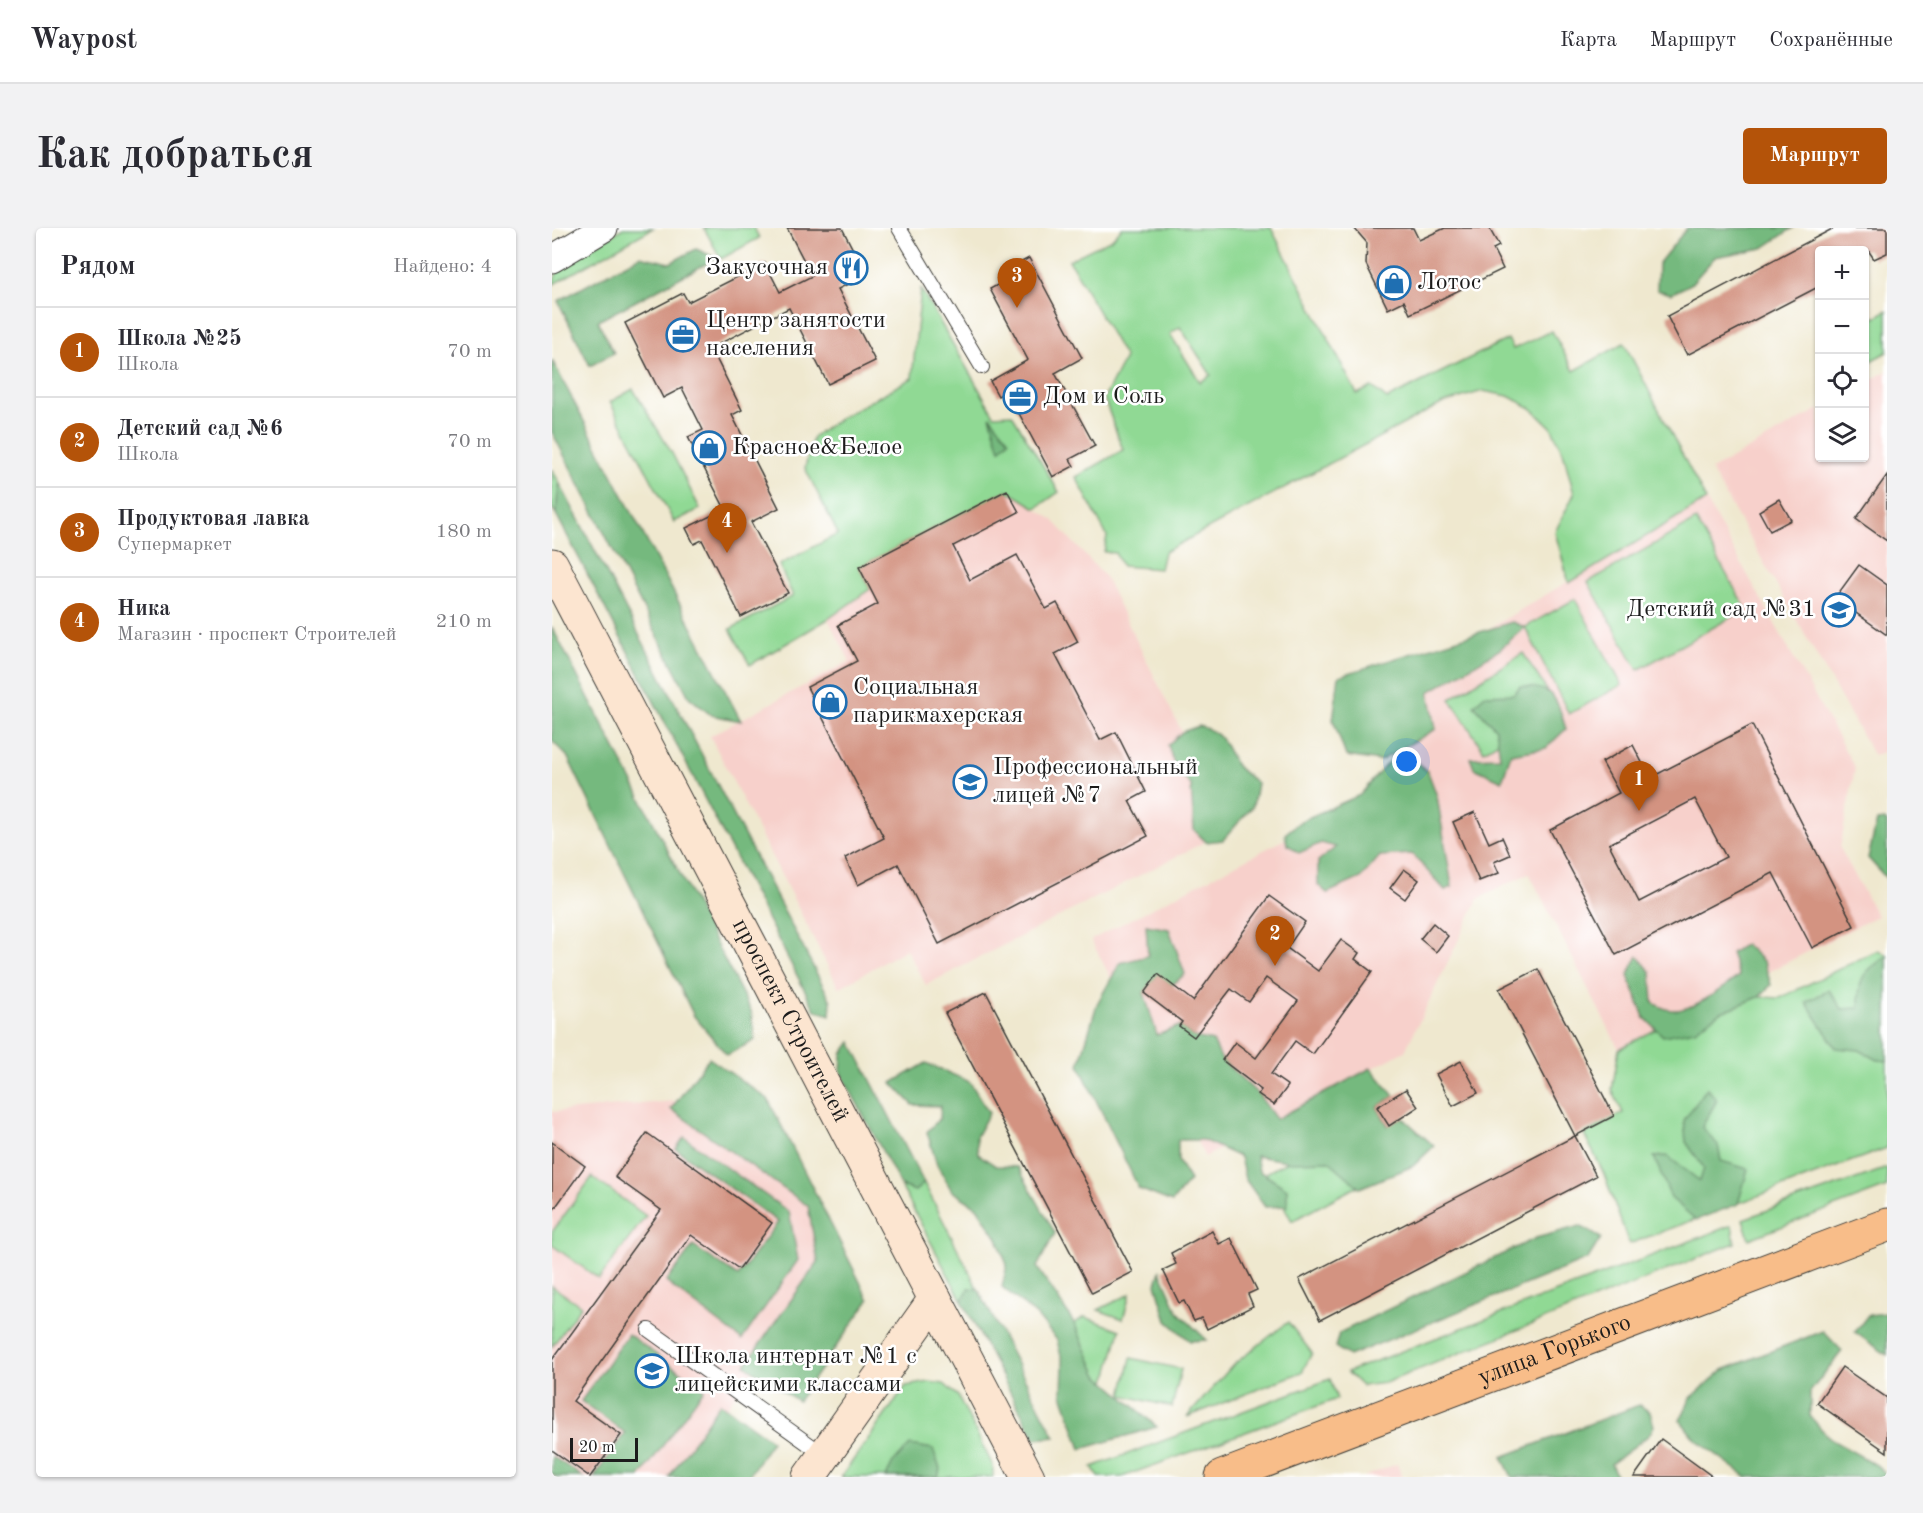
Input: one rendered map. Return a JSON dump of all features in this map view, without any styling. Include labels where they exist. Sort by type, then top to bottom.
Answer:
[{"type":"main road","name":"проспект Строителей","points":[[552,565],[1028,1477]]},
{"type":"main road","name":"улица Горького","points":[[1222,1477],[1887,1226]]},
{"type":"main road","points":[[817,1466],[935,1299]]},
{"type":"street","points":[[552,259],[604,228]]},
{"type":"lane","points":[[900,228],[982,367]]},
{"type":"lane","points":[[650,1330],[817,1466]]},
{"type":"shaded area","name":"Детский сад №31","points":[[1887,371],[1887,750],[1874,756],[1711,470],[1815,411],[1815,462],[1869,462],[1869,381]]},
{"type":"shaded area","name":"Профессиональный лицей №7","points":[[1007,490],[1052,519],[1105,577],[1230,829],[926,985],[906,949],[839,988],[710,736],[850,661],[828,619],[870,589],[859,567]]},
{"type":"shaded area","points":[[1706,500],[1855,768],[1840,848],[1877,916],[1619,1049],[1529,873],[1478,899],[1405,1051],[1205,1157],[1091,940],[1410,774],[1370,699]]},
{"type":"shaded area","name":"Школа интернат №1 с лицейскими классами","points":[[674,1101],[814,1199],[828,1264],[677,1477],[552,1477],[552,1112]]},
{"type":"shaded area","points":[[1397,1464],[1402,1477],[1363,1477],[1371,1474]]},
{"type":"green space","points":[[623,228],[653,228],[552,285],[559,268]]},
{"type":"green space","points":[[704,228],[754,228],[759,238],[721,259]]},
{"type":"green space","points":[[1122,228],[1271,228],[1357,394],[1372,387],[1387,399],[1508,339],[1513,349],[1552,331],[1574,371],[1624,343],[1706,500],[1569,583],[1555,532],[1574,494],[1563,452],[1551,427],[1531,408],[1508,396],[1483,391],[1443,403],[1164,552],[1160,569],[1122,566],[1115,553],[1104,552],[1107,536],[1076,477],[1123,450],[1104,398],[1125,358],[1069,260],[1112,239]],"holes":[[[1180,327],[1211,375],[1200,382],[1170,334]]]},
{"type":"green space","points":[[1687,228],[1793,228],[1763,248],[1715,257],[1691,284],[1671,294],[1657,290],[1658,264]]},
{"type":"green space","points":[[696,249],[717,258],[598,321],[614,353],[590,366],[558,301],[640,256],[670,263]]},
{"type":"green space","points":[[921,289],[994,415],[1012,414],[1059,492],[1036,508],[1007,490],[859,567],[870,589],[828,619],[750,665],[730,629],[793,596],[779,565],[838,534],[805,468],[813,437],[842,417],[912,378]]},
{"type":"green space","points":[[1887,310],[1887,352],[1869,362],[1869,354],[1869,321]]},
{"type":"green space","points":[[552,360],[741,721],[711,715],[689,697],[552,432]]},
{"type":"green space","points":[[633,389],[672,453],[700,509],[674,522],[610,402]]},
{"type":"green space","points":[[990,416],[1009,440],[1000,450]]},
{"type":"green space","points":[[552,469],[559,482],[556,514],[552,508]]},
{"type":"green space","points":[[559,482],[831,1001],[830,1015],[815,1010],[556,514]]},
{"type":"green space","points":[[1696,520],[1746,609],[1638,670],[1588,582]]},
{"type":"green space","points":[[1575,599],[1622,685],[1569,714],[1525,627]]},
{"type":"green space","points":[[1512,622],[1525,627],[1499,650],[1429,692],[1436,729],[1380,761],[1346,756],[1333,720],[1339,676]]},
{"type":"green space","points":[[552,627],[751,1011],[755,1040],[727,1055],[694,1016],[567,756],[552,741]]},
{"type":"green space","points":[[1523,653],[1557,706],[1484,751],[1450,699]]},
{"type":"green space","points":[[1520,686],[1541,689],[1553,696],[1566,729],[1546,748],[1511,754],[1502,781],[1474,768],[1470,758],[1500,757],[1496,729],[1474,705],[1485,695],[1514,694]]},
{"type":"green space","points":[[1199,726],[1214,732],[1222,740],[1237,766],[1257,783],[1253,806],[1223,840],[1206,842],[1194,830],[1191,785],[1176,770],[1168,745],[1182,732]]},
{"type":"green space","points":[[1407,753],[1428,772],[1437,796],[1452,887],[1445,890],[1412,854],[1380,856],[1361,878],[1327,893],[1318,885],[1318,861],[1336,847],[1321,843],[1299,853],[1287,844],[1285,834],[1301,821],[1360,795],[1395,754]]},
{"type":"green space","points":[[1885,820],[1887,823],[1887,879],[1868,858],[1877,821]]},
{"type":"green space","points":[[1146,925],[1169,929],[1185,974],[1172,985],[1158,975],[1144,993],[1157,1035],[1179,1026],[1194,1037],[1213,1041],[1222,1060],[1258,1094],[1276,1119],[1371,1068],[1394,1096],[1377,1107],[1388,1126],[1402,1117],[1434,1146],[1413,1166],[1360,1188],[1329,1161],[1292,1162],[1256,1156],[1259,1171],[1287,1189],[1287,1206],[1265,1207],[1245,1179],[1240,1157],[1203,1140],[1178,1140],[1178,1161],[1190,1180],[1172,1202],[1139,1189],[1079,1065],[1097,1004],[1120,963],[1148,956]]},
{"type":"green space","points":[[1745,944],[1764,962],[1771,985],[1759,997],[1719,1013],[1695,1030],[1663,1036],[1644,1017],[1628,975],[1638,956],[1651,972],[1653,1003],[1669,1010],[1679,1010],[1707,998],[1739,976],[1731,953]]},
{"type":"green space","points":[[1878,950],[1887,955],[1887,1148],[1629,1244],[1604,1174],[1584,1134],[1623,1113],[1612,1090],[1619,1049],[1721,995],[1780,998]]},
{"type":"green space","points":[[1887,956],[1887,1061],[1878,1060],[1859,1050],[1836,1048],[1806,1002],[1829,990],[1842,1009],[1859,1008],[1863,977]]},
{"type":"green space","points":[[851,1042],[924,1183],[915,1191],[901,1186],[841,1073],[842,1054]]},
{"type":"green space","points":[[709,1058],[768,1099],[869,1300],[798,1401],[745,1365],[818,1262],[808,1206],[671,1109]]},
{"type":"green space","points":[[926,1063],[970,1082],[989,1113],[976,1137],[978,1154],[996,1166],[1018,1167],[1055,1233],[1037,1267],[1074,1323],[1097,1374],[1157,1427],[1081,1449],[1062,1394],[1063,1364],[1057,1340],[1037,1316],[1002,1287],[1007,1265],[997,1238],[977,1207],[952,1191],[937,1165],[927,1132],[940,1118],[941,1106],[913,1105],[892,1083]]},
{"type":"green space","points":[[1707,1088],[1717,1100],[1702,1127],[1718,1145],[1721,1161],[1748,1169],[1738,1204],[1696,1220],[1671,1198],[1654,1157],[1667,1156],[1700,1181],[1704,1168],[1686,1142],[1684,1120]]},
{"type":"green space","points":[[1345,1130],[1371,1179],[1292,1221],[1266,1173]]},
{"type":"green space","points":[[684,1137],[789,1212],[798,1260],[742,1340],[666,1282],[693,1246],[738,1276],[778,1222],[676,1149]]},
{"type":"green space","points":[[1887,1168],[1887,1187],[1749,1239],[1743,1219]]},
{"type":"green space","points":[[592,1177],[646,1216],[599,1279],[552,1245],[552,1232]]},
{"type":"green space","points":[[924,1183],[978,1289],[969,1288],[962,1301],[901,1186],[915,1191]]},
{"type":"green space","points":[[1732,1225],[1735,1243],[1385,1383],[1362,1386],[1347,1372]]},
{"type":"green space","points":[[1580,1226],[1601,1238],[1588,1259],[1349,1356],[1335,1347],[1339,1333],[1536,1238]]},
{"type":"green space","points":[[1160,1271],[1178,1312],[1207,1340],[1190,1341],[1167,1321],[1156,1284]]},
{"type":"green space","points":[[552,1286],[581,1306],[552,1347]]},
{"type":"green space","points":[[969,1288],[978,1289],[1055,1437],[1035,1439],[962,1301]]},
{"type":"green space","points":[[1130,1294],[1123,1319],[1098,1310]]},
{"type":"green space","points":[[1887,1313],[1887,1355],[1855,1332],[1868,1315]]},
{"type":"green space","points":[[1085,1317],[1120,1330],[1106,1382],[1097,1374],[1074,1323]]},
{"type":"green space","points":[[1288,1322],[1312,1353],[1302,1372],[1187,1417],[1233,1365]]},
{"type":"green space","points":[[1823,1331],[1842,1351],[1810,1392],[1810,1416],[1830,1439],[1880,1467],[1887,1477],[1747,1477],[1695,1439],[1680,1420],[1691,1398],[1723,1370]]},
{"type":"green space","points":[[628,1334],[704,1389],[640,1477],[594,1477],[625,1433],[581,1401]]},
{"type":"green space","points":[[1131,1358],[1181,1369],[1172,1407],[1122,1395]]},
{"type":"green space","points":[[1330,1379],[1337,1399],[1122,1477],[1099,1477],[1092,1467]]},
{"type":"green space","points":[[929,1382],[944,1384],[958,1396],[993,1466],[993,1477],[841,1477],[906,1386]]},
{"type":"green space","points":[[720,1403],[772,1441],[748,1477],[669,1477]]},
{"type":"green space","points":[[1639,1405],[1650,1412],[1654,1426],[1649,1435],[1611,1464],[1617,1477],[1512,1477],[1502,1457]]},
{"type":"green space","points":[[910,1445],[933,1449],[940,1469],[938,1477],[886,1477],[893,1463]]},
{"type":"green space","points":[[552,1456],[583,1477],[557,1477],[552,1474]]},
{"type":"building","points":[[787,228],[842,228],[866,275],[838,289],[875,361],[828,384],[789,308],[711,348],[742,410],[732,415],[779,508],[751,522],[788,593],[741,617],[702,540],[694,544],[686,528],[725,509],[688,437],[703,430],[682,388],[663,398],[625,323],[683,293],[688,302],[765,263],[780,292],[812,276]]},
{"type":"building","points":[[1354,228],[1413,228],[1419,240],[1445,228],[1489,228],[1499,246],[1493,249],[1503,269],[1410,314],[1404,301],[1388,309],[1366,264],[1367,243]]},
{"type":"building","points":[[1834,228],[1887,228],[1887,253],[1874,259],[1869,252],[1869,246],[1815,246],[1815,289],[1687,355],[1667,316]]},
{"type":"building","points":[[1029,258],[1082,358],[1055,373],[1095,446],[1070,459],[1074,466],[1053,477],[1007,391],[998,396],[990,381],[1028,360],[990,289],[1016,275],[1012,267]]},
{"type":"building","points":[[1887,475],[1887,541],[1856,519]]},
{"type":"building","points":[[1007,490],[1019,512],[953,546],[970,580],[1017,555],[1046,609],[1057,603],[1078,642],[1055,654],[1100,740],[1116,732],[1146,792],[1129,801],[1148,836],[939,944],[898,864],[858,885],[845,858],[884,838],[807,687],[857,661],[838,625],[878,604],[859,567]]},
{"type":"building","points":[[1779,499],[1791,520],[1770,531],[1759,511]]},
{"type":"building","points":[[1859,565],[1887,585],[1887,635],[1835,598]]},
{"type":"building","points":[[1752,725],[1854,926],[1812,948],[1773,873],[1616,955],[1550,830],[1619,793],[1602,762],[1633,745],[1650,778]],"holes":[[[1695,799],[1726,857],[1639,902],[1609,844]]]},
{"type":"building","points":[[1475,812],[1489,843],[1502,837],[1510,855],[1494,862],[1499,873],[1479,881],[1453,822]]},
{"type":"building","points":[[1404,869],[1419,880],[1405,899],[1390,888]]},
{"type":"building","points":[[1269,896],[1305,922],[1287,948],[1318,971],[1341,940],[1359,953],[1355,959],[1372,972],[1313,1054],[1295,1041],[1271,1074],[1288,1086],[1274,1105],[1258,1094],[1261,1090],[1222,1060],[1235,1042],[1256,1058],[1298,1001],[1266,978],[1249,1002],[1231,989],[1194,1037],[1179,1026],[1182,1022],[1144,993],[1158,974],[1193,1001]]},
{"type":"building","points":[[1433,923],[1448,936],[1436,952],[1420,939]]},
{"type":"building","points":[[1538,969],[1614,1116],[1575,1136],[1499,989]]},
{"type":"building","points":[[986,992],[1133,1272],[1092,1293],[945,1013]]},
{"type":"building","points":[[1461,1061],[1478,1093],[1453,1106],[1436,1074]]},
{"type":"building","points":[[1406,1089],[1418,1107],[1389,1126],[1377,1107]]},
{"type":"building","points":[[647,1133],[772,1223],[739,1269],[691,1235],[573,1401],[621,1435],[590,1477],[552,1450],[552,1360],[661,1210],[615,1177]]},
{"type":"building","points":[[1575,1136],[1596,1176],[1320,1320],[1299,1279]]},
{"type":"building","points":[[552,1142],[585,1166],[552,1212]]},
{"type":"building","points":[[1212,1231],[1219,1244],[1231,1238],[1257,1290],[1248,1294],[1253,1306],[1207,1329],[1202,1318],[1194,1321],[1184,1301],[1179,1303],[1163,1270],[1176,1264],[1171,1253]]},
{"type":"building","points":[[1842,1367],[1887,1398],[1887,1452],[1817,1403]]},
{"type":"building","points":[[1661,1439],[1713,1477],[1634,1477]]},
{"type":"place","name":"Закусочная","points":[[851,268]]},
{"type":"place","name":"Лотос","points":[[1394,283]]},
{"type":"place","name":"Продуктовая лавка","points":[[1017,308]]},
{"type":"place","name":"Центр занятости населения","points":[[683,335]]},
{"type":"place","name":"Дом и Соль","points":[[1020,397]]},
{"type":"place","name":"Красное&Белое","points":[[709,448]]},
{"type":"place","name":"Ника","points":[[727,553]]},
{"type":"place","name":"Детский сад №31","points":[[1839,610]]},
{"type":"place","name":"Социальная парикмахерская","points":[[830,702]]},
{"type":"place","name":"Профессиональный лицей №7","points":[[970,782]]},
{"type":"place","name":"Школа №25","points":[[1639,811]]},
{"type":"place","name":"Детский сад №6","points":[[1275,966]]},
{"type":"place","name":"Школа интернат №1 с лицейскими классами","points":[[652,1371]]}]
